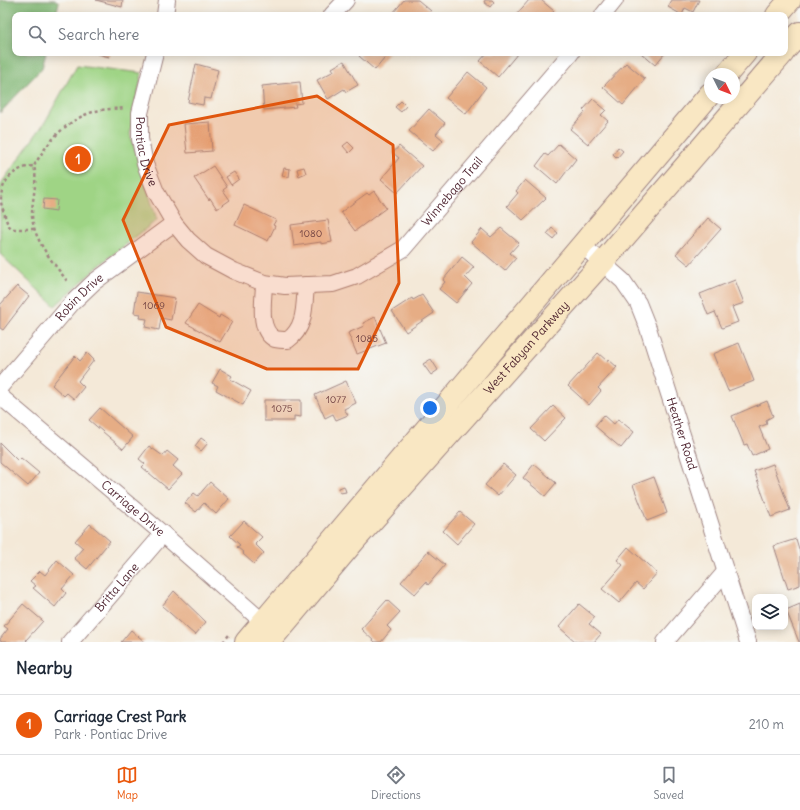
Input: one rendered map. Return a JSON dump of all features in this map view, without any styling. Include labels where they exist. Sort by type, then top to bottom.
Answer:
[{"type":"main road","points":[[780,12],[790,0]]},
{"type":"main road","points":[[788,47],[800,33]]},
{"type":"main road","points":[[732,68],[742,56]]},
{"type":"main road","name":"West Fabyan Parkway","points":[[246,642],[266,632],[354,541],[602,263],[780,56]]},
{"type":"main road","name":"West Fabyan Parkway","points":[[266,632],[582,245],[704,101]]},
{"type":"street","points":[[165,12],[167,0]]},
{"type":"street","points":[[335,12],[346,0]]},
{"type":"street","points":[[605,12],[615,0]]},
{"type":"street","name":"Pontiac Drive","points":[[154,56],[140,113],[140,139],[145,164],[156,192],[174,223]]},
{"type":"street","name":"Winnebago Trail","points":[[174,223],[188,240],[206,256],[234,272],[264,283],[285,286],[333,284],[357,276],[403,249],[568,56]]},
{"type":"street","name":"Robin Drive","points":[[0,387],[72,303],[94,282],[174,223]]},
{"type":"street","name":"Heather Road","points":[[582,245],[627,286],[638,303],[648,328],[748,642]]},
{"type":"street","points":[[264,283],[263,318],[267,331],[276,339],[288,340],[297,334],[302,323],[306,286]]},
{"type":"street","name":"Carriage Drive","points":[[0,396],[163,534],[266,632]]},
{"type":"street","name":"Britta Lane","points":[[70,642],[163,534]]},
{"type":"street","points":[[666,642],[726,571]]},
{"type":"path","points":[[67,281],[45,250],[34,229],[33,208],[37,176],[34,166],[44,148],[58,133],[77,120],[96,111],[124,108]]},
{"type":"path","points":[[34,166],[19,169],[10,176],[4,185],[0,202],[6,223],[12,229],[34,229]]},
{"type":"highlighted area","points":[[317,96],[393,145],[399,283],[358,369],[267,369],[166,327],[123,220],[169,125]]},
{"type":"green space","points":[[0,0],[55,0],[59,2],[57,12],[12,12],[12,56],[45,56],[42,68],[0,113]]},
{"type":"green space","points":[[77,65],[142,73],[130,134],[157,220],[101,264],[55,306],[0,254],[0,185],[45,122]]},
{"type":"building","points":[[96,0],[123,0],[122,7]]},
{"type":"building","points":[[404,0],[418,0],[431,11],[430,12],[394,12]]},
{"type":"building","points":[[485,0],[492,0],[494,2],[490,7],[484,2]]},
{"type":"building","points":[[529,0],[541,0],[554,11],[553,12],[519,12]]},
{"type":"building","points":[[672,0],[699,0],[693,12],[685,8],[683,12],[677,12],[668,7]]},
{"type":"building","points":[[359,56],[387,56],[375,70]]},
{"type":"building","points":[[484,56],[516,56],[498,77],[480,61]]},
{"type":"building","points":[[644,56],[662,56],[655,65]]},
{"type":"building","points":[[344,61],[358,85],[346,92],[344,89],[328,99],[317,80],[334,71],[332,68]]},
{"type":"building","points":[[626,63],[645,79],[623,105],[603,87]]},
{"type":"building","points":[[196,64],[218,70],[211,99],[204,98],[203,105],[188,102]]},
{"type":"building","points":[[468,72],[486,87],[466,114],[446,98]]},
{"type":"building","points":[[300,82],[302,103],[295,104],[296,107],[264,110],[262,86]]},
{"type":"building","points":[[593,99],[606,110],[601,115],[608,121],[588,144],[570,129],[585,112],[583,110]]},
{"type":"building","points":[[401,101],[406,106],[401,112],[395,107]]},
{"type":"building","points":[[429,109],[445,123],[436,134],[443,140],[433,151],[409,131]]},
{"type":"building","points":[[210,122],[212,151],[187,153],[184,124]]},
{"type":"building","points":[[348,142],[354,148],[349,153],[343,146]]},
{"type":"building","points":[[559,144],[576,159],[557,184],[536,166],[545,154],[548,156]]},
{"type":"building","points":[[399,146],[422,166],[397,193],[381,179],[399,158],[393,153]]},
{"type":"building","points":[[618,147],[623,151],[617,158],[613,154]]},
{"type":"building","points":[[213,166],[227,187],[223,190],[230,200],[217,209],[194,178]]},
{"type":"building","points":[[304,167],[306,173],[299,176],[297,169]]},
{"type":"building","points":[[284,168],[290,169],[289,177],[282,176]]},
{"type":"building","points":[[234,172],[239,179],[231,185],[226,177]]},
{"type":"building","points":[[525,180],[546,198],[523,220],[507,206],[518,193],[516,191]]},
{"type":"building","points":[[374,191],[386,208],[355,231],[341,212],[367,193],[369,195]]},
{"type":"building","points":[[44,199],[57,200],[56,211],[43,209]]},
{"type":"building","points":[[244,205],[276,220],[273,225],[275,226],[268,241],[235,225]]},
{"type":"building","points":[[708,218],[721,229],[689,265],[676,254]]},
{"type":"building","points":[[328,220],[332,242],[294,246],[291,225]]},
{"type":"building","points":[[501,228],[519,243],[510,253],[516,258],[505,271],[471,242],[482,229],[491,237]]},
{"type":"building","points":[[552,228],[558,233],[553,239],[547,234]]},
{"type":"building","points":[[462,257],[474,267],[465,277],[472,284],[456,303],[439,289],[445,282],[443,280]]},
{"type":"building","points":[[735,280],[744,303],[732,307],[738,322],[722,328],[715,312],[708,315],[700,294]]},
{"type":"building","points":[[17,286],[29,296],[3,330],[0,328],[0,305]]},
{"type":"building","points":[[137,292],[175,298],[171,320],[161,318],[159,330],[145,327],[147,319],[140,318],[141,314],[134,313]]},
{"type":"building","points":[[422,295],[434,313],[406,332],[392,311],[412,298],[413,300]]},
{"type":"building","points":[[198,305],[219,318],[220,315],[232,322],[220,342],[186,323]]},
{"type":"building","points":[[375,317],[386,343],[357,354],[348,333],[364,326],[363,323]]},
{"type":"building","points":[[739,343],[754,381],[728,391],[713,354]]},
{"type":"building","points":[[87,353],[94,360],[78,381],[84,387],[74,399],[67,393],[64,396],[52,385],[75,356],[80,361]]},
{"type":"building","points":[[598,353],[617,367],[598,388],[601,391],[589,405],[568,386]]},
{"type":"building","points":[[431,359],[438,370],[431,375],[423,364]]},
{"type":"building","points":[[220,369],[232,376],[230,379],[251,391],[243,405],[216,390],[218,386],[212,383]]},
{"type":"building","points":[[346,381],[356,403],[344,409],[348,415],[336,420],[333,414],[325,418],[315,395]]},
{"type":"building","points":[[264,400],[301,400],[301,417],[294,416],[294,421],[264,421]]},
{"type":"building","points":[[767,401],[773,416],[766,420],[767,424],[759,427],[768,449],[752,456],[747,444],[744,445],[732,416]]},
{"type":"building","points":[[553,406],[566,418],[544,441],[531,429]]},
{"type":"building","points":[[100,408],[133,437],[123,449],[89,420]]},
{"type":"building","points":[[604,415],[614,424],[618,419],[634,432],[621,448],[595,426]]},
{"type":"building","points":[[201,438],[208,443],[201,451],[195,446]]},
{"type":"building","points":[[0,443],[18,461],[21,458],[39,473],[28,486],[0,462]]},
{"type":"building","points":[[149,446],[163,456],[167,451],[178,460],[173,466],[182,474],[168,489],[142,467],[145,464],[139,459]]},
{"type":"building","points":[[503,464],[516,475],[498,496],[485,485]]},
{"type":"building","points":[[534,464],[556,483],[545,496],[523,478]]},
{"type":"building","points":[[773,464],[790,510],[771,517],[754,471]]},
{"type":"building","points":[[654,477],[667,513],[647,521],[633,485]]},
{"type":"building","points":[[210,482],[229,499],[216,514],[204,503],[196,512],[185,503],[194,493],[198,496]]},
{"type":"building","points":[[344,486],[346,492],[340,493],[339,488]]},
{"type":"building","points":[[460,512],[474,524],[457,544],[443,531]]},
{"type":"building","points":[[244,521],[262,537],[255,544],[264,553],[254,564],[237,547],[240,545],[230,536]]},
{"type":"building","points":[[90,524],[110,541],[87,569],[74,558],[83,548],[75,541]]},
{"type":"building","points":[[796,539],[800,552],[800,585],[788,589],[774,546]]},
{"type":"building","points":[[628,547],[657,573],[643,589],[636,583],[619,603],[602,589],[623,565],[617,560]]},
{"type":"building","points":[[428,551],[445,565],[428,585],[426,582],[415,594],[401,582]]},
{"type":"building","points":[[57,560],[74,575],[62,589],[66,593],[55,607],[33,588],[36,586],[30,581],[40,571],[45,575]]},
{"type":"building","points":[[174,591],[206,622],[195,635],[162,606]]},
{"type":"building","points":[[387,600],[400,612],[387,626],[391,630],[381,642],[375,642],[361,629]]},
{"type":"building","points":[[23,604],[43,621],[26,640],[28,642],[1,642],[0,639],[8,629],[4,626]]},
{"type":"building","points":[[579,604],[595,617],[589,624],[601,634],[594,642],[576,642],[559,627]]},
{"type":"building","points":[[800,604],[800,642],[788,615],[788,609]]},
{"type":"building","points":[[131,630],[145,642],[121,642]]},
{"type":"place","name":"Carriage Crest Park","points":[[78,159]]}]
